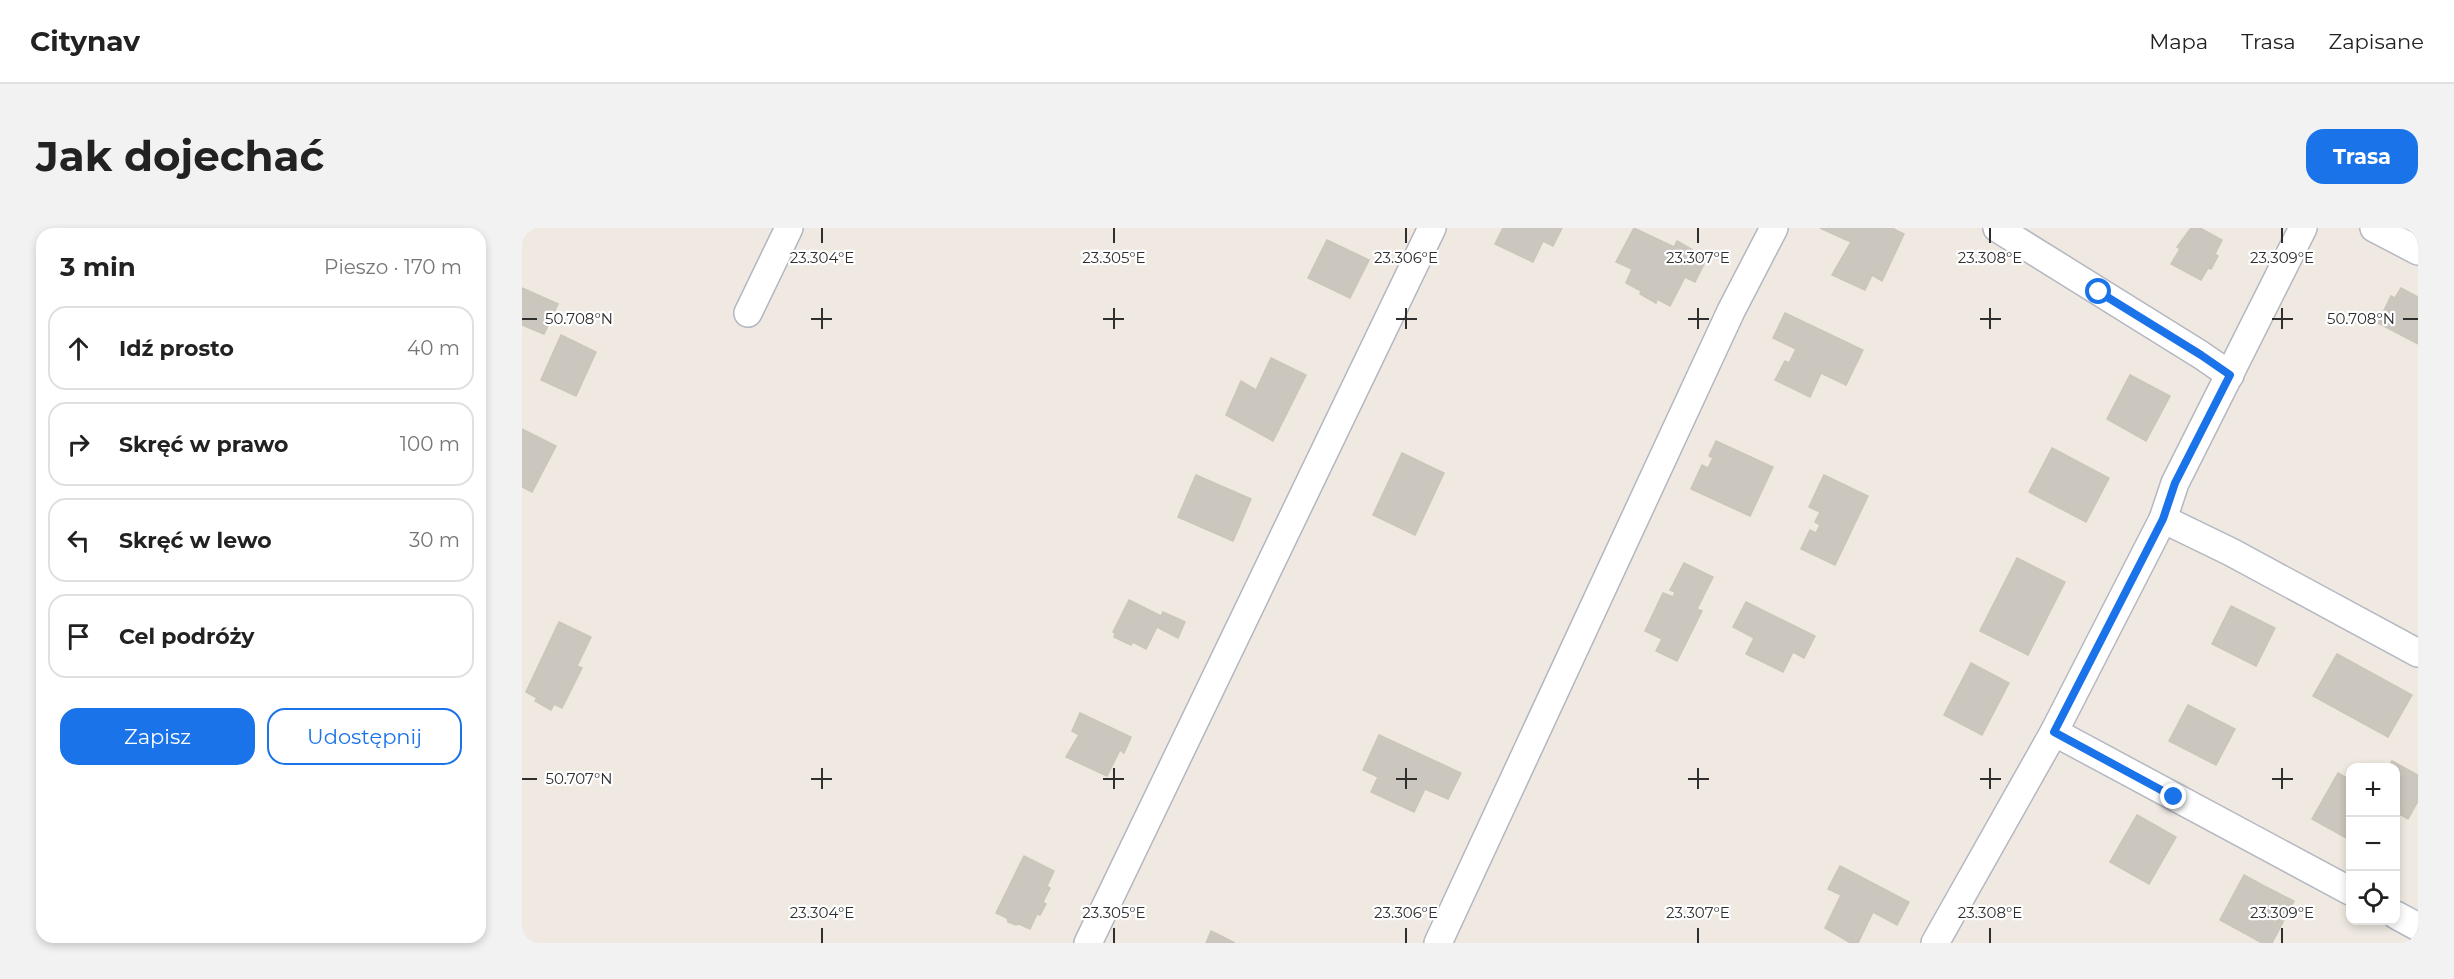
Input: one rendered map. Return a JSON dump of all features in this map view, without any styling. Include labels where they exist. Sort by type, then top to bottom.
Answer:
[{"type":"street","points":[[748,313],[789,228]]},
{"type":"street","points":[[1088,943],[1431,228]]},
{"type":"street","points":[[1438,943],[1731,311],[1774,228]]},
{"type":"street","points":[[1997,228],[2230,375]]},
{"type":"street","points":[[1935,943],[2054,732],[2163,519],[2175,483],[2303,228]]},
{"type":"street","points":[[2374,228],[2418,251]]},
{"type":"street","points":[[2163,519],[2231,552],[2418,653]]},
{"type":"street","points":[[2054,732],[2346,889]]},
{"type":"street","points":[[2400,917],[2418,927]]},
{"type":"building","points":[[1503,228],[1562,228],[1553,246],[1543,241],[1533,262],[1495,244]]},
{"type":"building","points":[[1634,228],[1674,247],[1677,241],[1707,258],[1695,282],[1685,277],[1670,306],[1657,299],[1656,303],[1626,283],[1632,269],[1616,262]]},
{"type":"building","points":[[1820,228],[1892,228],[1904,234],[1882,281],[1872,275],[1865,290],[1832,275],[1851,242]]},
{"type":"building","points":[[2191,228],[2200,228],[2222,240],[2215,254],[2218,256],[2211,269],[2208,268],[2201,280],[2171,264],[2180,249],[2177,247]]},
{"type":"building","points":[[1327,240],[1369,260],[1350,298],[1308,278]]},
{"type":"building","points":[[522,288],[558,304],[544,334],[522,325]]},
{"type":"building","points":[[2401,288],[2418,297],[2418,344],[2378,323],[2391,296],[2395,298]]},
{"type":"building","points":[[1785,313],[1863,350],[1846,385],[1821,373],[1810,397],[1775,380],[1785,361],[1789,363],[1796,349],[1773,338]]},
{"type":"building","points":[[561,335],[596,352],[576,396],[541,380]]},
{"type":"building","points":[[1271,358],[1306,375],[1273,441],[1226,415],[1241,381],[1256,390]]},
{"type":"building","points":[[2130,375],[2170,396],[2146,441],[2107,419]]},
{"type":"building","points":[[522,429],[556,446],[532,492],[522,487]]},
{"type":"building","points":[[1716,441],[1773,467],[1750,516],[1691,489],[1702,465],[1708,468],[1713,458],[1709,456]]},
{"type":"building","points":[[2052,448],[2109,478],[2086,522],[2029,492]]},
{"type":"building","points":[[1402,453],[1444,473],[1415,535],[1373,515]]},
{"type":"building","points":[[1196,475],[1251,499],[1233,541],[1178,517]]},
{"type":"building","points":[[1824,475],[1868,496],[1835,565],[1801,549],[1810,530],[1816,533],[1820,525],[1815,522],[1820,512],[1809,507]]},
{"type":"building","points":[[2017,558],[2065,582],[2028,655],[1980,631]]},
{"type":"building","points":[[1684,563],[1713,577],[1697,609],[1702,611],[1677,661],[1656,651],[1662,639],[1645,631],[1663,593],[1673,597],[1675,592],[1670,590]]},
{"type":"building","points":[[1129,600],[1161,616],[1163,612],[1185,622],[1178,638],[1157,627],[1146,649],[1133,642],[1131,645],[1114,637],[1113,632]]},
{"type":"building","points":[[1746,602],[1815,636],[1804,658],[1793,652],[1783,672],[1746,654],[1754,638],[1733,627]]},
{"type":"building","points":[[2231,606],[2275,628],[2256,666],[2212,644]]},
{"type":"building","points":[[559,622],[591,637],[577,666],[582,668],[562,708],[554,704],[551,710],[535,701],[537,698],[526,692]]},
{"type":"building","points":[[2337,654],[2412,695],[2388,737],[2313,696]]},
{"type":"building","points":[[1971,663],[2009,683],[1982,735],[1944,715]]},
{"type":"building","points":[[2188,705],[2235,729],[2216,765],[2169,741]]},
{"type":"building","points":[[1080,713],[1131,737],[1124,753],[1120,750],[1107,776],[1066,757],[1079,735],[1072,731]]},
{"type":"building","points":[[1379,735],[1461,773],[1448,799],[1425,789],[1414,812],[1371,792],[1378,777],[1363,770]]},
{"type":"building","points":[[2400,765],[2418,775],[2418,801],[2408,819],[2400,814]]},
{"type":"building","points":[[2338,773],[2346,778],[2346,838],[2312,819]]},
{"type":"building","points":[[2137,815],[2176,837],[2149,884],[2110,862]]},
{"type":"building","points":[[1024,856],[1054,871],[1047,886],[1050,888],[1043,902],[1046,904],[1040,915],[1037,914],[1030,929],[1008,922],[1007,918],[996,913]]},
{"type":"building","points":[[1840,866],[1909,902],[1897,925],[1873,912],[1858,943],[1849,942],[1825,928],[1841,895],[1828,889]]},
{"type":"building","points":[[2244,875],[2268,888],[2244,933],[2220,920]]},
{"type":"building","points":[[2268,888],[2294,901],[2272,943],[2262,943],[2244,933]]},
{"type":"building","points":[[1211,931],[1235,943],[1206,943]]},
{"type":"route","points":[[2099,292],[2230,375],[2175,483],[2163,519],[2054,732],[2174,797]]}]
